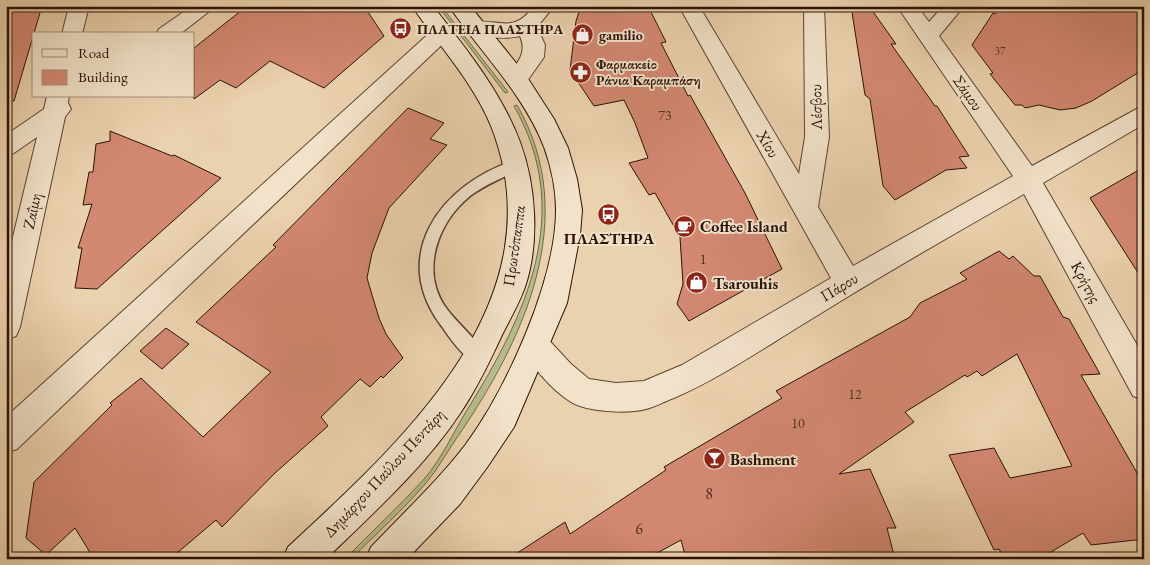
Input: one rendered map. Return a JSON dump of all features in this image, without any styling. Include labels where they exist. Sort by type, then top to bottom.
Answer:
[{"type":"street","points":[[72,32],[79,6]]},
{"type":"street","points":[[169,32],[206,6]]},
{"type":"street","name":"Πρωτόπαππα","points":[[422,6],[490,100],[502,125],[516,165],[521,220],[512,285],[477,356]]},
{"type":"street","points":[[383,559],[448,492],[477,455],[503,416],[536,346],[553,303],[567,235],[569,210],[565,179],[556,148],[542,119],[517,80],[459,6]]},
{"type":"street","points":[[477,28],[495,32],[518,30],[532,23],[544,6]]},
{"type":"street","name":"Χίου","points":[[689,6],[848,282]]},
{"type":"street","name":"Λέσβου","points":[[805,208],[817,137],[814,6]]},
{"type":"street","name":"Σάμου","points":[[907,6],[1028,179]]},
{"type":"street","points":[[928,35],[954,6]]},
{"type":"street","points":[[517,80],[533,57],[534,45],[526,26]]},
{"type":"street","points":[[6,438],[442,33]]},
{"type":"street","points":[[6,147],[56,105],[72,98]]},
{"type":"street","name":"Ζαΐμη","points":[[6,327],[56,105]]},
{"type":"street","name":"Πάρου","points":[[536,346],[560,374],[582,392],[616,397],[645,395],[693,375],[848,282],[1144,113]]},
{"type":"street","name":"Κρήτης","points":[[1028,179],[1144,386]]},
{"type":"street","name":"Δημάρχου Παύλου Πεντάρη","points":[[300,559],[360,502],[422,437],[443,412],[477,356]]},
{"type":"lane","points":[[477,356],[445,320],[433,300],[427,281],[426,255],[432,234],[444,215],[465,193],[516,165]]},
{"type":"green space","points":[[438,6],[441,6],[508,92],[505,93]]},
{"type":"green space","points":[[517,105],[536,148],[544,191],[544,235],[536,278],[522,320],[503,362],[481,401],[430,478],[408,503],[351,559],[345,559],[425,478],[437,462],[508,337],[524,300],[536,262],[541,224],[541,185],[532,146],[514,106]]},
{"type":"building","points":[[6,6],[42,6],[34,32],[32,32],[32,40],[14,101],[6,100]]},
{"type":"building","points":[[247,6],[364,6],[384,36],[324,88],[270,61],[236,88],[220,80],[194,99],[195,47]]},
{"type":"building","points":[[581,6],[648,6],[666,42],[661,43],[688,96],[690,95],[745,193],[782,269],[689,321],[677,304],[683,284],[680,237],[655,193],[649,195],[629,163],[648,158],[635,123],[624,100],[594,106],[570,70],[576,21]]},
{"type":"building","points":[[851,6],[869,6],[896,44],[891,44],[935,106],[937,106],[969,156],[959,157],[967,168],[946,170],[895,200],[883,186],[870,99],[865,95]]},
{"type":"building","points":[[1001,6],[1144,6],[1144,69],[1092,101],[1076,108],[1060,110],[1039,105],[1025,108],[1022,105],[1015,105],[990,74],[993,73],[972,45],[993,13],[995,14]]},
{"type":"building","points":[[408,108],[444,123],[430,139],[447,145],[389,208],[372,253],[367,278],[386,334],[403,358],[383,378],[381,376],[370,387],[360,379],[321,417],[328,426],[275,473],[222,527],[216,520],[170,559],[94,559],[75,528],[46,555],[26,538],[34,482],[112,405],[110,403],[141,378],[203,437],[271,372],[196,322],[276,247],[273,245]]},
{"type":"building","points":[[110,131],[172,156],[174,155],[221,178],[97,289],[75,288],[82,248],[78,248],[92,204],[83,205],[89,172],[93,172],[96,144],[110,141]]},
{"type":"building","points":[[1144,167],[1144,282],[1090,198]]},
{"type":"building","points":[[999,251],[1009,259],[1013,256],[1034,276],[1040,276],[1063,317],[1069,319],[1100,374],[1081,375],[1144,485],[1144,539],[1091,545],[1083,533],[1039,559],[1004,559],[999,549],[994,550],[949,455],[994,448],[1010,478],[1072,466],[1017,354],[982,376],[977,371],[967,377],[965,375],[905,412],[914,422],[839,474],[870,469],[896,528],[887,528],[895,559],[686,559],[681,540],[646,559],[508,559],[565,522],[570,534],[666,470],[664,467],[782,398],[776,391],[910,317],[920,303],[967,279],[960,273]]},
{"type":"building","points":[[166,328],[189,344],[162,369],[140,351]]},
{"type":"place","name":"ΠΛΑΤΕΙΑ ΠΛΑΣΤΗΡΑ","points":[[401,29]]},
{"type":"place","name":"gamilio","points":[[583,35]]},
{"type":"place","name":"Φαρμακείο Ράνια Καραμπάση","points":[[580,72]]},
{"type":"place","name":"ΠΛΑΣΤΗΡΑ","points":[[609,214]]},
{"type":"place","name":"Coffee Island","points":[[684,226]]},
{"type":"place","name":"Tsarouhis","points":[[697,283]]},
{"type":"place","name":"Bashment","points":[[714,459]]}]
